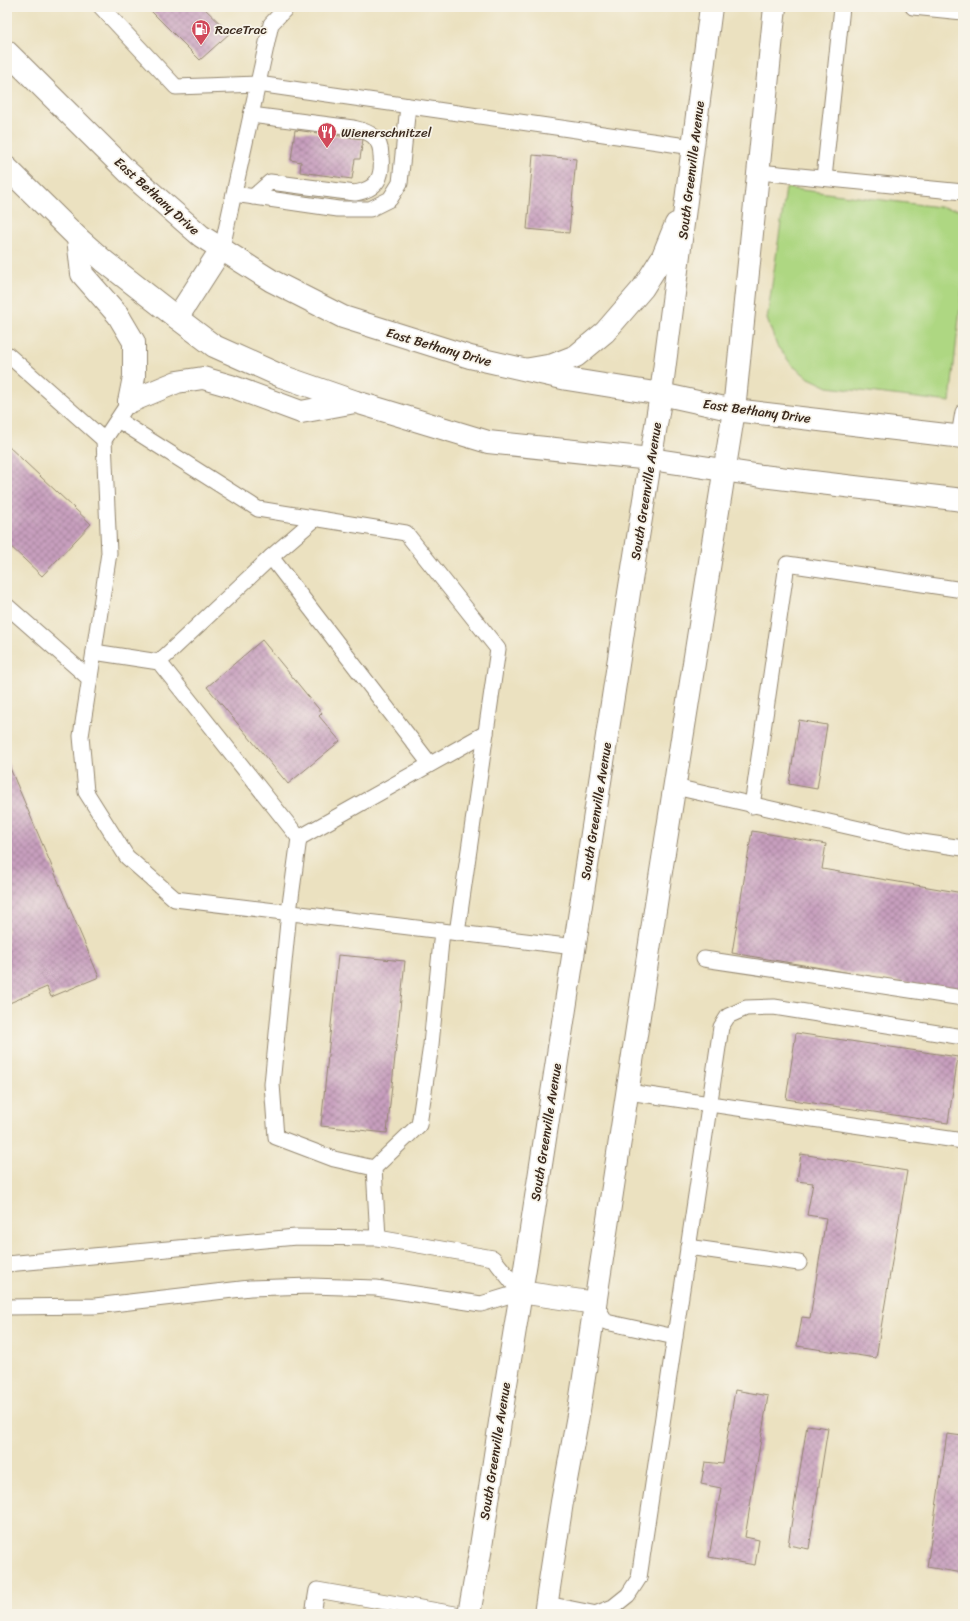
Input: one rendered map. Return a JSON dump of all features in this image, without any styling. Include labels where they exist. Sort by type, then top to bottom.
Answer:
[{"type":"main road","name":"South Greenville Avenue","points":[[468,1614],[480,1553],[661,394],[689,189],[711,7]]},
{"type":"main road","points":[[546,1609],[562,1502],[579,1410],[734,410],[775,7]]},
{"type":"main road","name":"East Bethany Drive","points":[[7,52],[129,173],[201,236],[272,281],[343,317],[470,357],[567,380],[661,394],[734,410],[961,437]]},
{"type":"main road","points":[[7,168],[78,238],[104,261],[177,318],[214,346],[281,376],[356,402],[488,442],[651,459],[724,470],[963,500]]},
{"type":"main road","points":[[524,370],[553,365],[576,356],[607,330],[643,288],[663,256],[689,189]]},
{"type":"main road","points":[[78,238],[82,274],[118,315],[134,342],[134,377],[124,411]]},
{"type":"main road","points":[[177,318],[222,248]]},
{"type":"main road","points":[[124,411],[177,382],[203,378],[231,386],[301,412],[356,402]]},
{"type":"main road","points":[[520,1292],[595,1303]]},
{"type":"lane","points":[[101,7],[176,87],[258,84],[693,147]]},
{"type":"lane","points":[[222,248],[271,24],[287,7]]},
{"type":"lane","points":[[824,178],[842,7]]},
{"type":"lane","points":[[913,7],[963,12]]},
{"type":"lane","points":[[234,194],[338,208],[370,210],[390,199],[400,184],[408,106]]},
{"type":"lane","points":[[251,115],[366,131],[374,137],[381,148],[382,170],[376,182],[366,191],[355,193],[270,182],[253,197]]},
{"type":"lane","points":[[759,172],[963,192]]},
{"type":"lane","points":[[7,354],[104,440]]},
{"type":"lane","points":[[457,933],[498,649],[406,534],[258,509],[124,411],[104,440],[109,553],[81,736],[86,792],[127,857],[175,899],[289,912],[457,933],[575,947]]},
{"type":"lane","points":[[961,437],[963,412]]},
{"type":"lane","points":[[159,662],[315,518]]},
{"type":"lane","points":[[271,557],[430,764]]},
{"type":"lane","points":[[752,806],[787,564],[963,590]]},
{"type":"lane","points":[[7,606],[90,679]]},
{"type":"lane","points":[[94,652],[159,662],[300,838],[289,912],[272,1084],[276,1137],[334,1159],[374,1168]]},
{"type":"lane","points":[[300,838],[486,733]]},
{"type":"lane","points":[[675,787],[752,806],[908,840],[963,848]]},
{"type":"lane","points":[[378,1238],[374,1168],[419,1125],[431,1046],[442,931]]},
{"type":"lane","points":[[704,959],[963,998]]},
{"type":"lane","points":[[546,1609],[596,1614],[614,1608],[628,1595],[639,1578],[720,1027],[728,1016],[746,1008],[774,1006],[963,1037]]},
{"type":"lane","points":[[628,1092],[963,1141]]},
{"type":"lane","points":[[7,1264],[296,1237],[378,1238],[493,1258],[520,1292],[481,1304],[376,1288],[310,1286],[250,1288],[95,1306],[7,1307]]},
{"type":"lane","points":[[688,1247],[799,1263]]},
{"type":"lane","points":[[595,1303],[606,1322],[675,1336]]},
{"type":"lane","points":[[313,1614],[317,1590],[455,1614]]},
{"type":"green space","points":[[786,188],[963,210],[963,281],[950,402],[828,387],[807,377],[792,365],[777,346],[767,319]]},
{"type":"building","name":"RaceTrac","points":[[147,7],[203,7],[230,33],[200,60]]},
{"type":"building","name":"Wienerschnitzel","points":[[295,130],[363,139],[360,159],[355,159],[352,179],[300,172],[301,162],[291,160]]},
{"type":"building","points":[[533,155],[576,159],[569,233],[527,229]]},
{"type":"building","points":[[7,445],[91,524],[42,576],[7,543]]},
{"type":"building","points":[[262,640],[322,713],[319,716],[340,741],[288,784],[207,687]]},
{"type":"building","points":[[799,720],[827,725],[817,789],[789,784]]},
{"type":"building","points":[[7,761],[99,977],[51,997],[47,987],[7,1004]]},
{"type":"building","points":[[752,831],[826,844],[822,869],[963,893],[963,992],[732,953]]},
{"type":"building","points":[[338,955],[405,961],[387,1133],[321,1126]]},
{"type":"building","points":[[796,1033],[958,1057],[948,1123],[786,1099]]},
{"type":"building","points":[[801,1154],[907,1171],[876,1358],[797,1346],[802,1317],[810,1318],[826,1218],[807,1215],[813,1183],[797,1181]]},
{"type":"building","points":[[735,1390],[768,1396],[745,1537],[759,1540],[755,1565],[709,1557],[721,1488],[701,1484],[705,1462],[723,1464]]},
{"type":"building","points":[[807,1425],[828,1428],[809,1549],[788,1545]]},
{"type":"building","points":[[947,1434],[963,1436],[963,1573],[927,1567]]},
{"type":"place","name":"RaceTrac","points":[[201,46]]},
{"type":"place","name":"Wienerschnitzel","points":[[327,149]]}]
